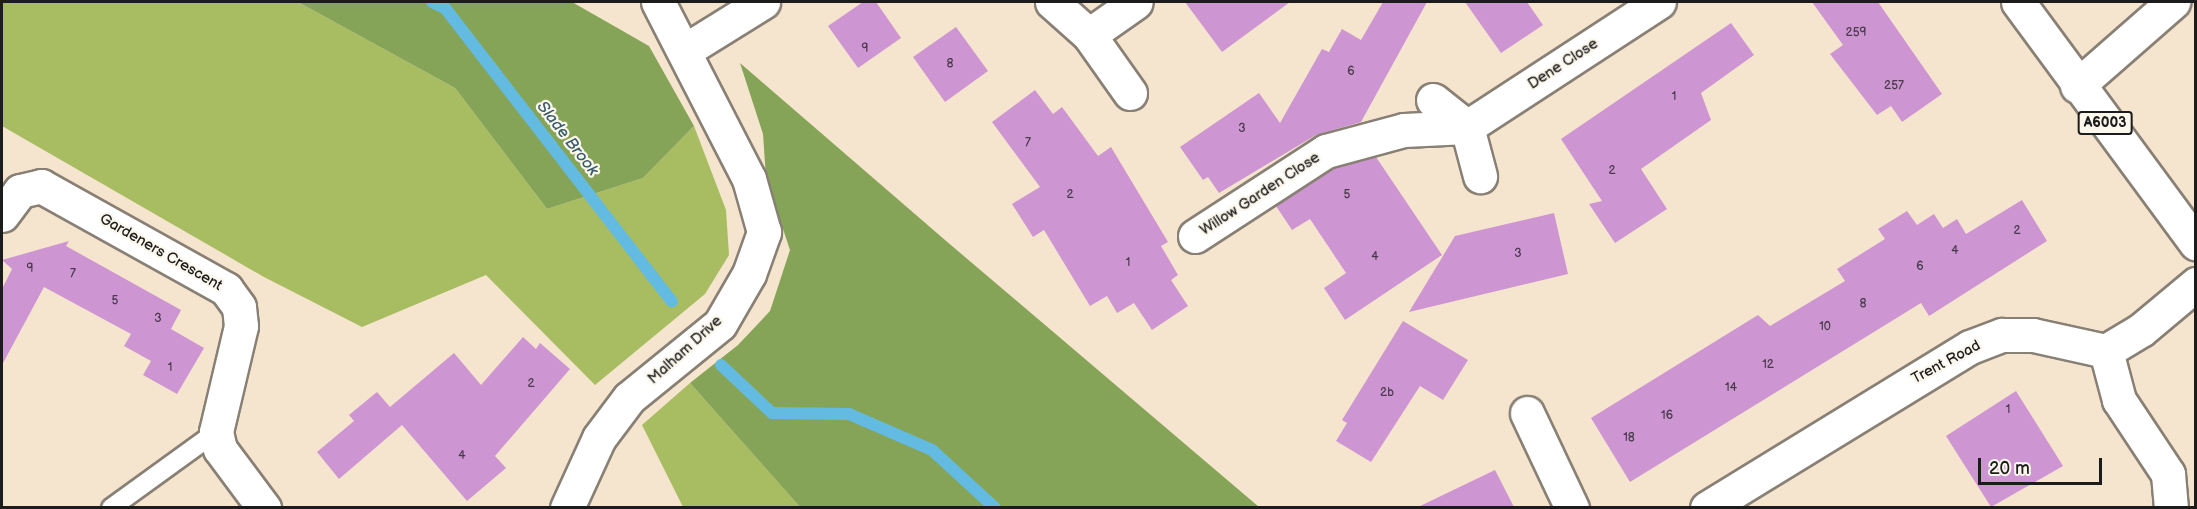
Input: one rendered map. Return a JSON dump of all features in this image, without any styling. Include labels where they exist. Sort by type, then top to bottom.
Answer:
[{"type":"street","name":"Malham Drive","points":[[567,507],[605,430],[629,398],[720,324],[749,274],[764,232],[749,179],[658,2]]},
{"type":"street","points":[[684,51],[763,2]]},
{"type":"street","points":[[1052,2],[1089,35],[1130,93]]},
{"type":"street","points":[[1089,35],[1136,2]]},
{"type":"street","name":"Dene Close","points":[[1467,127],[1659,2]]},
{"type":"street","name":"A6003","points":[[2018,2],[2077,86],[2196,243]]},
{"type":"street","points":[[2077,86],[2173,2]]},
{"type":"street","points":[[1433,100],[1467,127],[1480,176]]},
{"type":"street","name":"Willow Garden Close","points":[[1195,236],[1326,152],[1404,130],[1467,127]]},
{"type":"street","name":"Gardeners Crescent","points":[[4,203],[41,186],[226,289],[239,307],[241,326],[216,432]]},
{"type":"street","points":[[2171,507],[2168,474],[2119,400],[2106,351],[2141,330],[2196,284]]},
{"type":"street","name":"Trent Road","points":[[1707,507],[1970,347],[2002,335],[2033,335],[2106,351]]},
{"type":"street","points":[[1527,413],[1572,507]]},
{"type":"street","points":[[216,432],[220,449],[264,507]]},
{"type":"lane","points":[[111,507],[216,432]]},
{"type":"green space","points":[[2,2],[298,2],[455,88],[547,209],[643,178],[694,126],[726,210],[729,255],[705,294],[595,385],[486,275],[362,327],[264,277],[2,126]]},
{"type":"green space","points":[[298,2],[572,2],[649,46],[694,126],[643,178],[547,209],[455,88]]},
{"type":"green space","points":[[740,63],[1259,507],[800,507],[690,383],[738,345],[770,311],[790,250],[766,178],[763,134]]},
{"type":"green space","points":[[690,383],[800,507],[683,507],[642,425]]},
{"type":"building","points":[[863,2],[876,2],[901,38],[858,68],[828,26]]},
{"type":"building","points":[[1185,2],[1290,2],[1222,52]]},
{"type":"building","points":[[1383,2],[1427,2],[1361,122],[1316,135],[1219,193],[1208,177],[1203,180],[1180,147],[1259,93],[1280,123],[1322,49],[1329,52],[1342,29],[1361,40]]},
{"type":"building","points":[[1465,2],[1527,2],[1543,25],[1501,53]]},
{"type":"building","points":[[1812,2],[1878,2],[1942,94],[1902,122],[1891,106],[1877,115],[1830,54],[1843,45]]},
{"type":"building","points":[[1731,23],[1754,55],[1701,93],[1711,120],[1641,169],[1667,209],[1615,243],[1589,204],[1602,201],[1561,139]]},
{"type":"building","points":[[956,27],[988,71],[945,102],[913,57]]},
{"type":"building","points":[[1035,90],[1053,114],[1062,107],[1098,156],[1111,147],[1168,242],[1161,246],[1178,275],[1171,280],[1188,306],[1152,330],[1134,303],[1117,313],[1107,296],[1090,306],[1044,230],[1033,237],[1012,204],[1040,187],[992,122]]},
{"type":"building","points":[[1376,157],[1442,255],[1345,320],[1324,288],[1346,273],[1310,219],[1292,230],[1276,206],[1334,168]]},
{"type":"building","points":[[2022,200],[2047,241],[1929,316],[1921,303],[1630,482],[1591,418],[1758,315],[1770,326],[1845,281],[1837,269],[1885,239],[1878,229],[1907,211],[1917,225],[1934,214],[1943,228],[1957,219],[1966,234]]},
{"type":"building","points":[[1554,213],[1568,274],[1409,312],[1455,236]]},
{"type":"building","points":[[69,241],[66,246],[181,310],[171,329],[204,348],[177,394],[143,375],[151,361],[124,346],[131,334],[44,287],[2,365],[2,289],[12,269],[2,260]]},
{"type":"building","points":[[1403,321],[1468,360],[1443,400],[1420,386],[1371,462],[1336,441],[1347,423],[1342,420]]},
{"type":"building","points":[[523,337],[536,349],[540,343],[570,369],[495,456],[506,468],[467,501],[402,425],[339,479],[317,452],[354,421],[349,415],[377,392],[390,407],[454,353],[481,385]]},
{"type":"building","points":[[2016,391],[2063,466],[1991,507],[1946,436]]},
{"type":"building","points":[[1495,470],[1514,507],[1418,507]]},
{"type":"waterway","name":"Slade Brook","points":[[432,2],[445,8],[672,302]]},
{"type":"waterway","name":"Slade Brook","points":[[721,365],[772,413],[849,414],[932,450],[995,508]]}]
